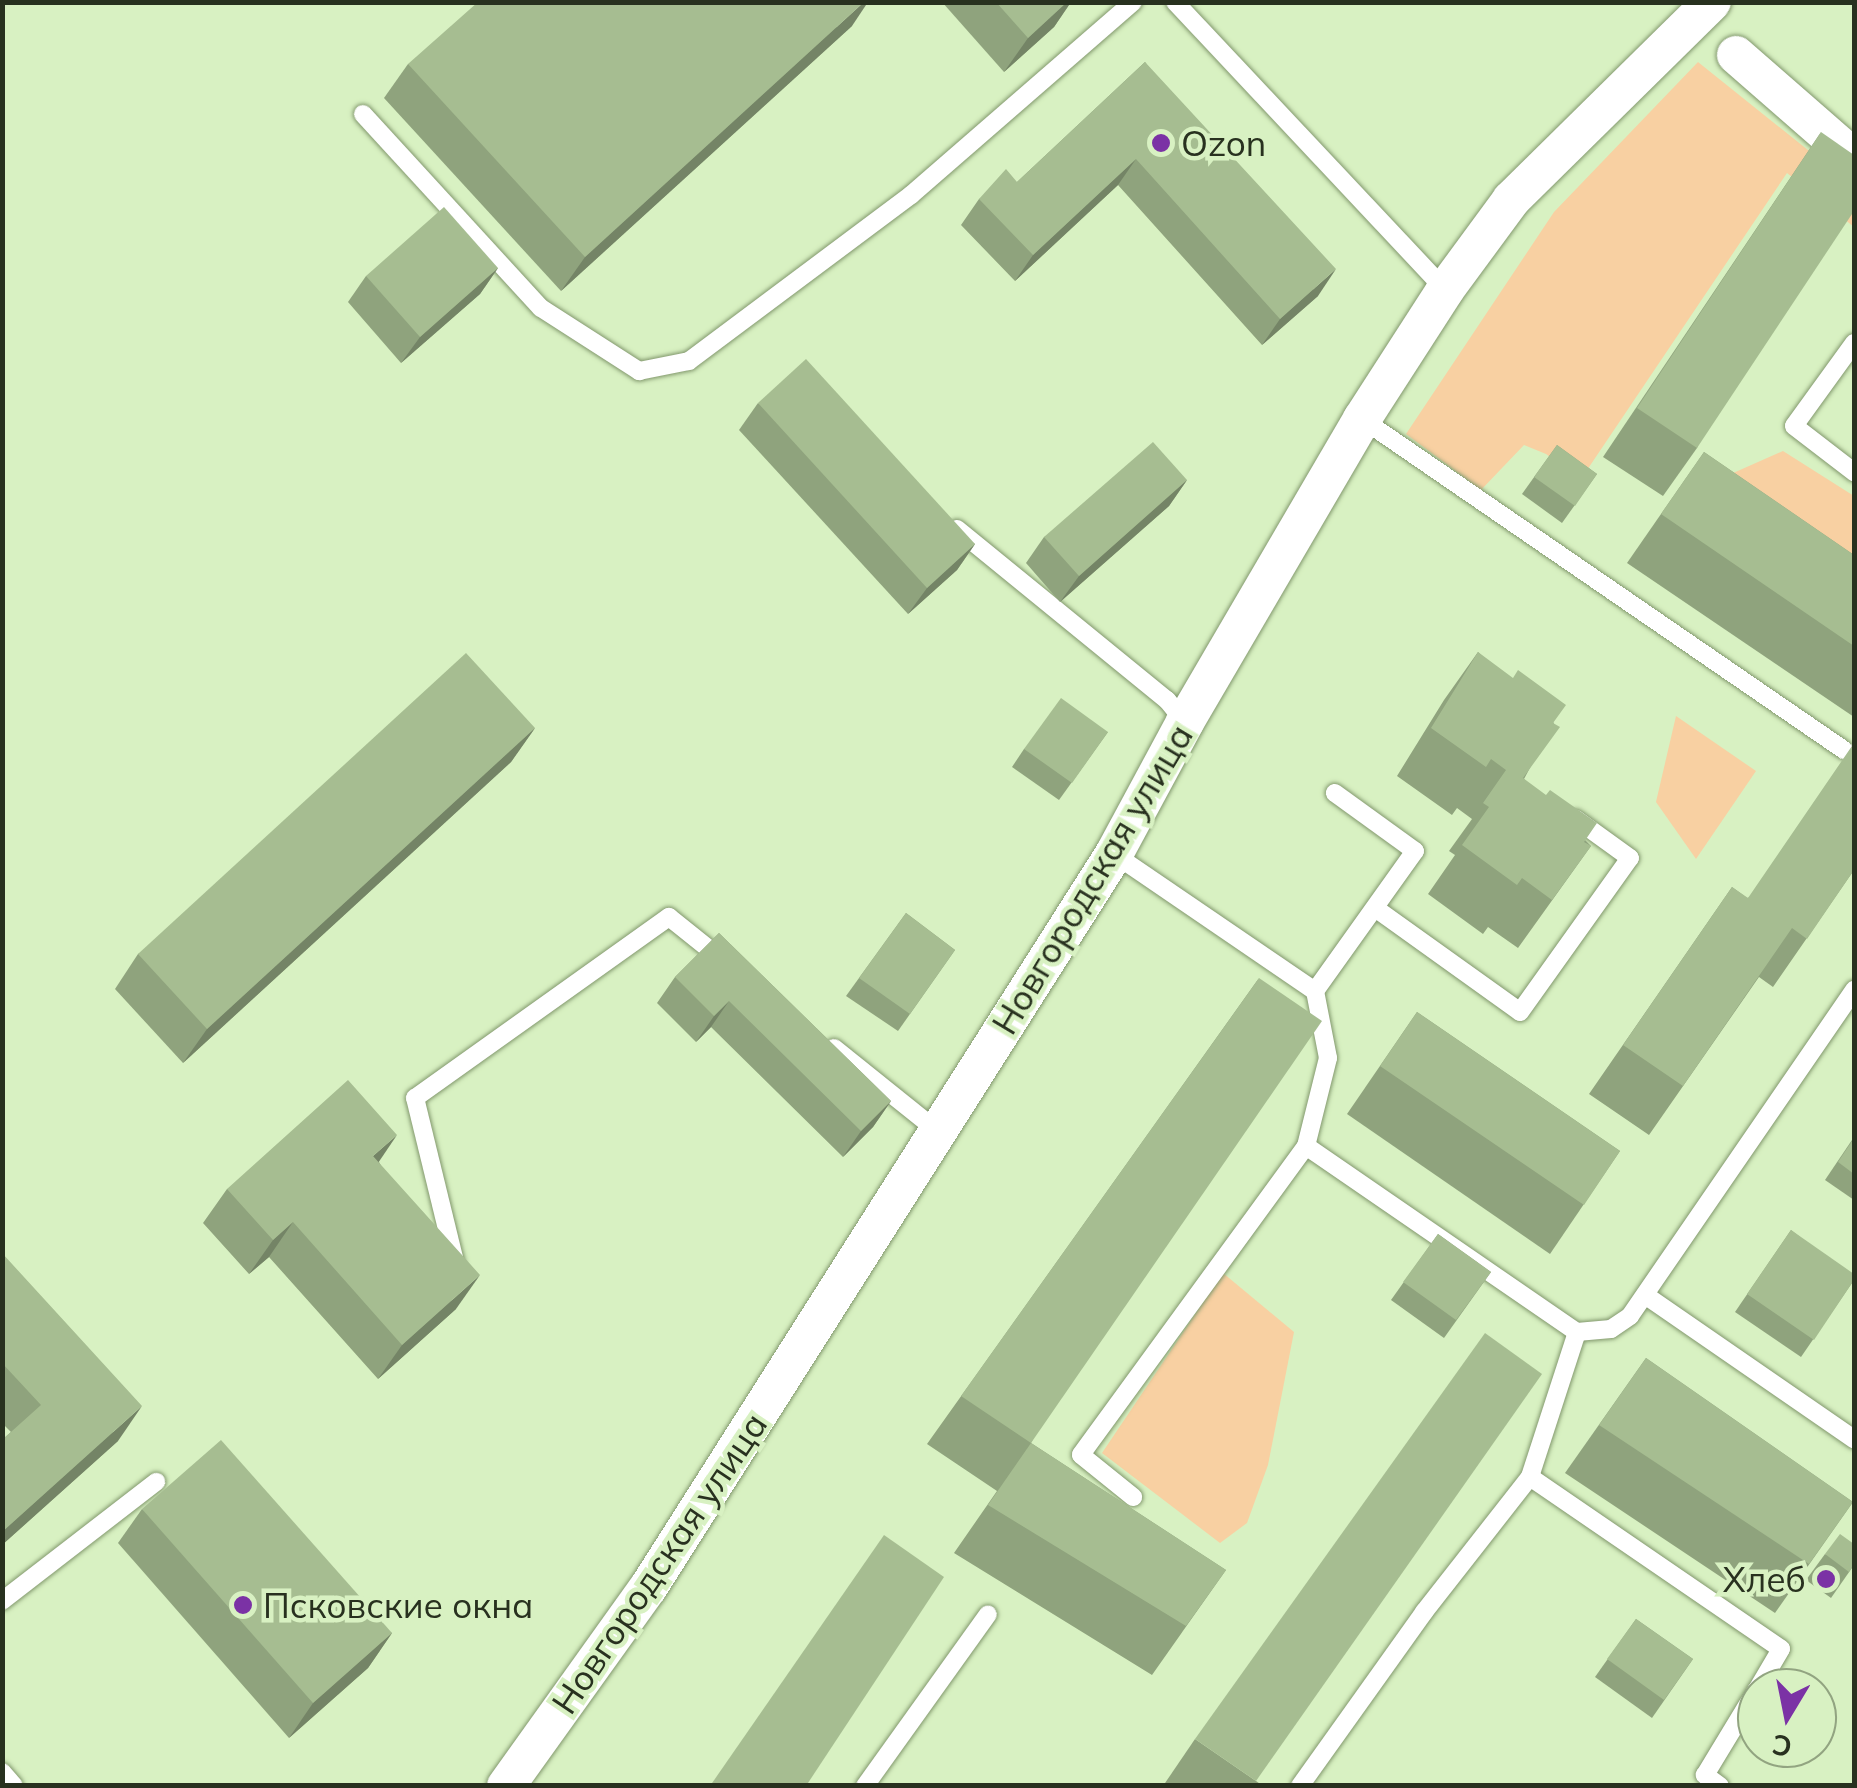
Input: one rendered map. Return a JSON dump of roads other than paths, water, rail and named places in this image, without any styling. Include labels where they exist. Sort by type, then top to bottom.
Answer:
[{"type":"street","name":"Новгородская улица","points":[[506,1786],[648,1588],[940,1132],[1114,854],[1185,722],[1362,419],[1445,290],[1511,200],[1712,2]]},
{"type":"street","points":[[1736,56],[1854,158]]},
{"type":"lane","points":[[363,114],[541,308],[639,371],[689,362],[880,219],[1132,2]]},
{"type":"lane","points":[[1174,2],[1445,290]]},
{"type":"lane","points":[[1854,343],[1794,426],[1854,472]]},
{"type":"lane","points":[[1362,419],[1844,750]]},
{"type":"lane","points":[[940,516],[1167,700],[1185,722]]},
{"type":"lane","points":[[1315,992],[1416,851],[1334,793]]},
{"type":"lane","points":[[1375,908],[1520,1012],[1630,858],[1553,803]]},
{"type":"lane","points":[[1114,854],[1315,992],[1328,1058],[1306,1146],[1081,1455],[1133,1497]]},
{"type":"lane","points":[[462,1291],[415,1098],[670,918],[744,976]]},
{"type":"lane","points":[[1306,1146],[1578,1332],[1611,1329],[1630,1316],[1854,990]]},
{"type":"lane","points":[[818,1036],[940,1132]]},
{"type":"lane","points":[[1645,1294],[1854,1438]]},
{"type":"lane","points":[[1300,1786],[1424,1612],[1530,1476],[1578,1332]]},
{"type":"lane","points":[[1530,1476],[1782,1649],[1770,1668]]},
{"type":"lane","points":[[2,1601],[156,1482]]},
{"type":"lane","points":[[865,1786],[988,1614]]},
{"type":"lane","points":[[1720,1786],[1705,1776],[1737,1722]]},
{"type":"lane","points":[[2,1772],[14,1786]]},
{"type":"place","name":"Ozon","points":[[1161,143]]},
{"type":"place","name":"Хлеб","points":[[1826,1579]]},
{"type":"place","name":"Псковские окна","points":[[243,1605]]}]
